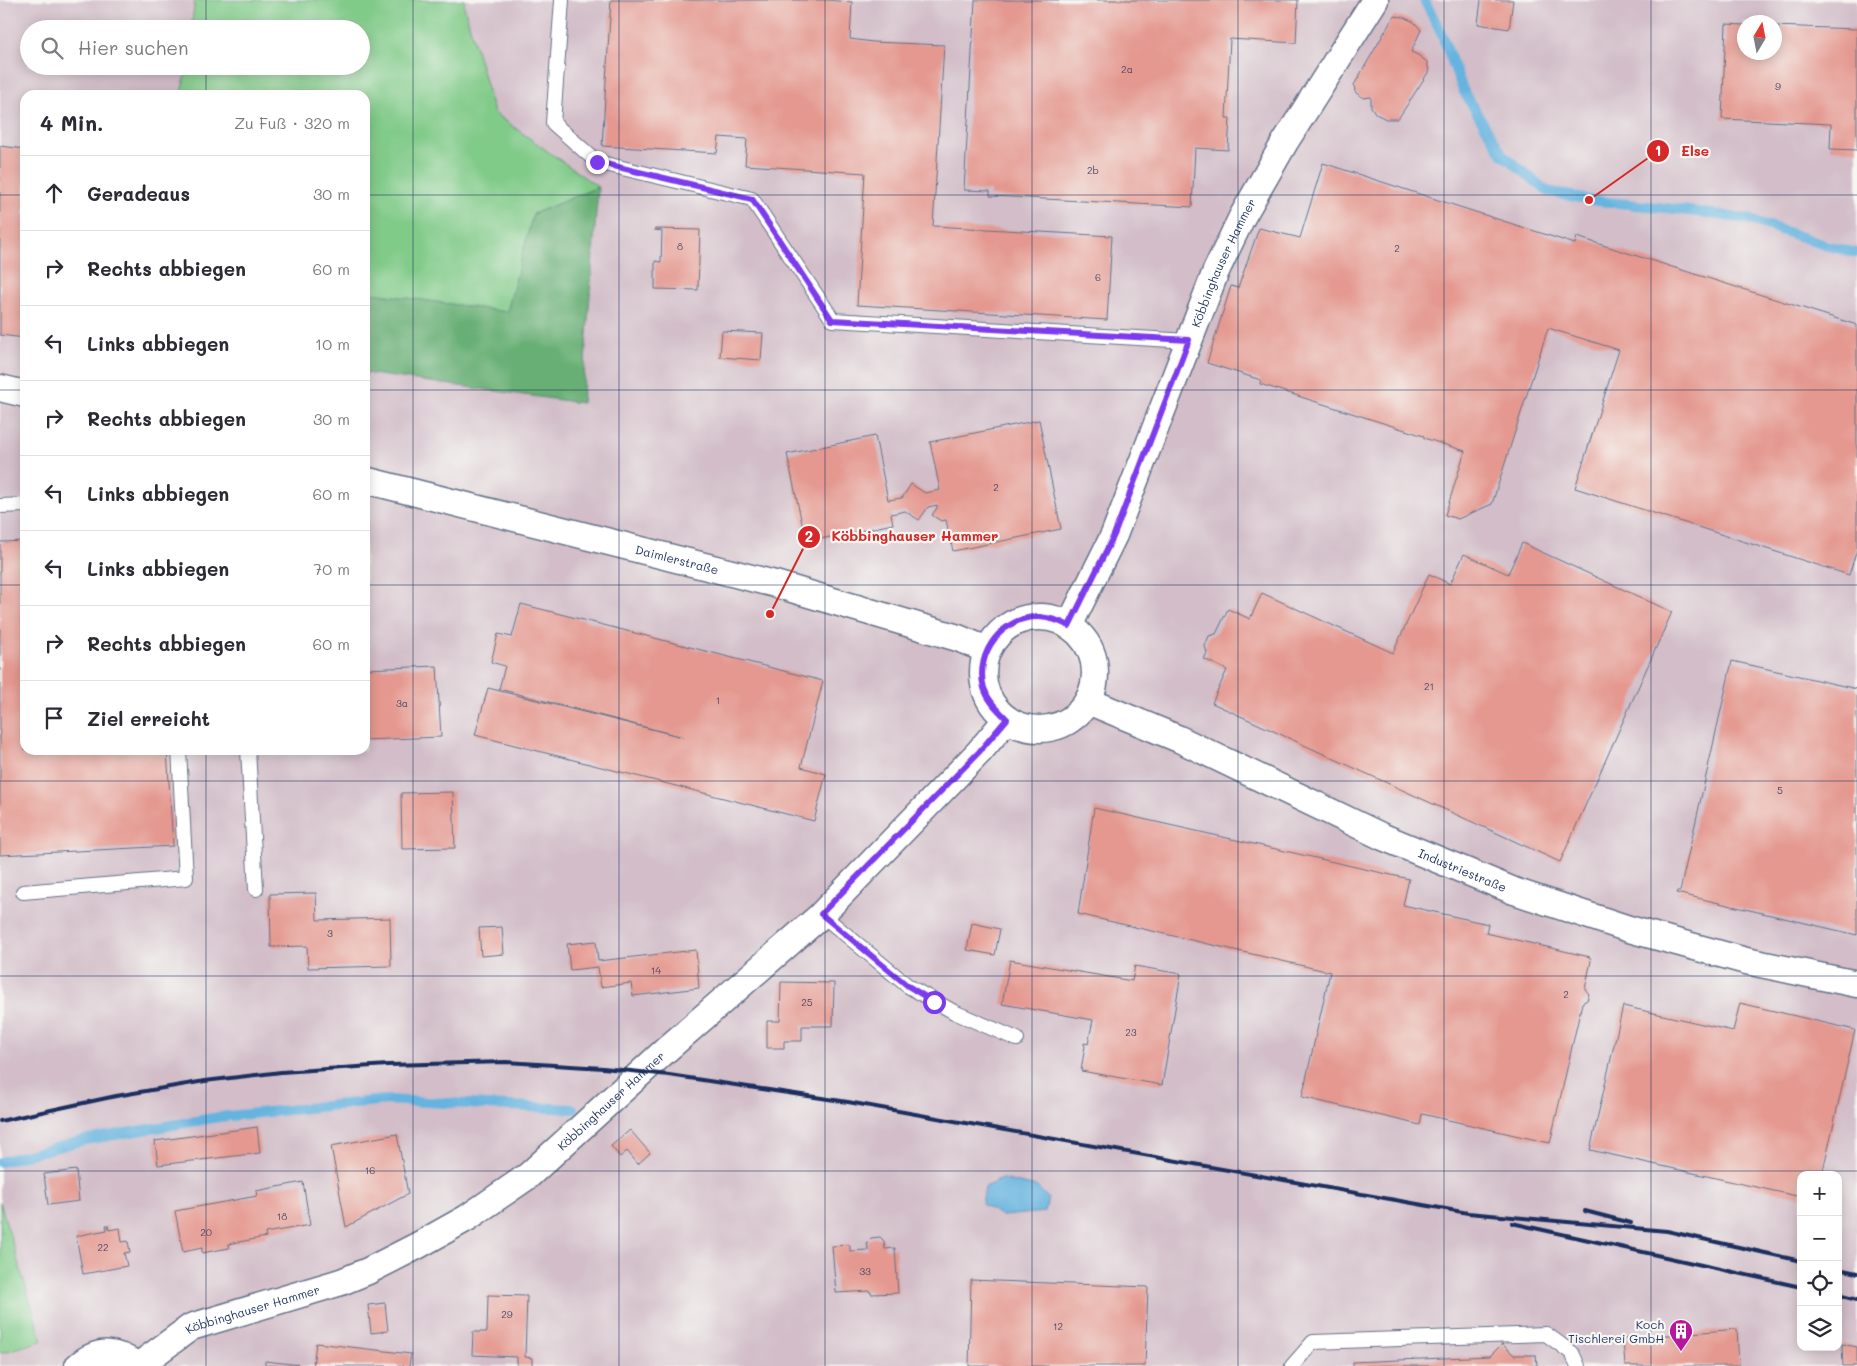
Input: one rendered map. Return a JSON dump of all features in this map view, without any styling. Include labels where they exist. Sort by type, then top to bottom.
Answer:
[{"type":"street","name":"Köbbinghauser Hammer","points":[[1069,626],[1114,535],[1216,271],[1242,217],[1285,142],[1376,0]]},
{"type":"street","points":[[0,388],[20,393]]},
{"type":"street","name":"Daimlerstraße","points":[[370,481],[775,584],[958,638],[987,650]]},
{"type":"street","points":[[1039,617],[1054,619],[1069,626],[1085,641],[1094,660],[1094,681],[1088,700],[1076,715],[1060,725],[1042,729],[1024,727],[1007,719],[993,705],[984,688],[982,669],[987,650],[996,636],[1008,626],[1023,619],[1039,617]]},
{"type":"street","name":"Industriestraße","points":[[1088,700],[1179,739],[1383,837],[1514,891],[1629,929],[1746,961],[1857,984]]},
{"type":"street","name":"Köbbinghauser Hammer","points":[[138,1366],[191,1327],[341,1282],[368,1271],[467,1218],[528,1176],[666,1050],[821,914],[979,752],[1007,719]]},
{"type":"street","points":[[78,1366],[93,1356],[108,1353],[124,1356],[138,1366]]},
{"type":"lane","points":[[562,0],[552,123],[597,162],[752,199],[832,320],[1189,340]]},
{"type":"lane","points":[[0,506],[20,505]]},
{"type":"lane","points":[[23,892],[186,878],[179,755]]},
{"type":"lane","points":[[248,755],[256,889]]},
{"type":"lane","points":[[821,914],[908,986],[954,1012],[1017,1039]]},
{"type":"lane","points":[[1292,1366],[1313,1342],[1546,1334],[1572,1353],[1578,1366]]},
{"type":"shaded area","points":[[0,0],[195,0],[192,20],[20,20],[20,75],[185,75],[183,90],[20,90],[20,755],[370,755],[370,374],[582,403],[598,187],[494,113],[464,5],[465,0],[1857,0],[1857,1366],[0,1366],[0,1353],[42,1341],[0,1202]]},
{"type":"green space","points":[[195,0],[465,0],[464,6],[494,113],[598,187],[533,214],[507,312],[370,293],[370,90],[183,90],[185,75],[370,75],[370,20],[192,20]]},
{"type":"green space","points":[[598,187],[582,403],[370,374],[370,293],[507,312],[533,214]]},
{"type":"green space","points":[[0,1202],[42,1341],[0,1353]]},
{"type":"water","points":[[1002,1179],[1037,1187],[1048,1198],[1045,1212],[1002,1216],[982,1204],[985,1187]]},
{"type":"building","points":[[611,0],[826,0],[852,2],[850,39],[873,42],[944,45],[933,226],[1112,236],[1107,320],[857,305],[865,173],[745,165],[747,139],[719,137],[717,153],[602,146]]},
{"type":"building","points":[[975,0],[1298,0],[1296,43],[1230,39],[1226,118],[1230,118],[1228,150],[1195,148],[1192,207],[990,196],[990,191],[964,190]]},
{"type":"building","points":[[1481,0],[1513,0],[1509,29],[1478,24]]},
{"type":"building","points":[[1394,16],[1403,17],[1414,22],[1421,30],[1411,52],[1427,62],[1429,71],[1398,119],[1386,119],[1376,114],[1371,107],[1371,97],[1363,98],[1355,92],[1354,85]]},
{"type":"building","points":[[1726,24],[1737,25],[1737,60],[1782,60],[1782,26],[1857,29],[1857,150],[1830,149],[1831,124],[1722,119]]},
{"type":"building","points":[[0,146],[20,148],[20,337],[0,335]]},
{"type":"building","points":[[1323,163],[1575,244],[1577,237],[1857,325],[1857,549],[1849,575],[1575,488],[1619,350],[1548,328],[1492,504],[1458,519],[1445,515],[1465,451],[1424,438],[1424,436],[1260,384],[1261,380],[1207,363],[1231,286],[1238,288],[1259,228],[1300,238]]},
{"type":"building","points":[[655,229],[700,230],[698,290],[655,289],[655,261],[661,262],[662,231]]},
{"type":"building","points":[[722,331],[763,333],[761,360],[720,357]]},
{"type":"building","points":[[1039,420],[1061,529],[953,551],[946,520],[941,521],[932,515],[937,505],[928,507],[919,520],[905,511],[891,514],[893,524],[806,542],[787,454],[875,436],[888,500],[902,498],[911,484],[925,493],[940,490],[930,442]]},
{"type":"building","points":[[20,541],[20,755],[167,755],[173,846],[0,855],[0,542]]},
{"type":"building","points":[[1522,543],[1672,612],[1560,862],[1212,703],[1227,670],[1204,659],[1207,653],[1205,646],[1209,636],[1216,634],[1228,609],[1250,619],[1262,593],[1393,653],[1429,574],[1450,584],[1464,554],[1508,574]]},
{"type":"building","points":[[521,604],[823,681],[801,767],[826,774],[814,821],[475,735],[488,688],[683,737],[499,689],[505,666],[491,662],[498,634],[512,637]]},
{"type":"building","points":[[1732,661],[1857,689],[1857,935],[1676,893],[1680,891]]},
{"type":"building","points":[[437,666],[441,737],[370,740],[370,669]]},
{"type":"building","points":[[453,792],[455,848],[402,849],[401,793]]},
{"type":"building","points":[[1094,808],[1409,879],[1403,905],[1488,924],[1486,933],[1590,957],[1591,961],[1585,989],[1589,994],[1587,1000],[1582,1003],[1550,1143],[1422,1114],[1420,1125],[1302,1097],[1330,972],[1078,914]]},
{"type":"building","points":[[316,893],[317,920],[390,918],[391,966],[308,968],[307,946],[271,947],[270,894]]},
{"type":"building","points":[[972,923],[1000,929],[995,955],[967,950]]},
{"type":"building","points":[[502,927],[504,954],[481,956],[479,928]]},
{"type":"building","points":[[596,941],[598,961],[696,950],[699,988],[633,996],[631,983],[601,987],[598,967],[570,970],[567,944]]},
{"type":"building","points":[[1010,960],[1132,981],[1135,966],[1181,974],[1162,1085],[1081,1071],[1084,1043],[1088,1044],[1093,1020],[1002,1004]]},
{"type":"building","points":[[781,982],[834,983],[833,1026],[802,1026],[802,1041],[784,1041],[784,1048],[767,1048],[767,1021],[780,1021]]},
{"type":"building","points":[[1740,1003],[1855,1030],[1823,1171],[1797,1171],[1797,1196],[1590,1150],[1623,1006],[1733,1031]]},
{"type":"building","points":[[257,1127],[260,1153],[158,1165],[155,1141]]},
{"type":"building","points":[[630,1130],[650,1153],[638,1164],[627,1151],[620,1157],[611,1146]]},
{"type":"building","points":[[397,1134],[408,1194],[346,1227],[331,1146]]},
{"type":"building","points":[[76,1170],[79,1201],[48,1205],[44,1174]]},
{"type":"building","points":[[303,1182],[310,1225],[265,1233],[266,1237],[228,1244],[229,1248],[202,1253],[202,1248],[183,1252],[175,1211],[257,1196],[256,1191]]},
{"type":"building","points":[[106,1225],[108,1225],[109,1230],[120,1228],[122,1242],[128,1241],[130,1252],[124,1253],[127,1266],[83,1274],[76,1236],[107,1230]]},
{"type":"building","points":[[880,1237],[884,1241],[885,1249],[895,1248],[898,1293],[871,1294],[870,1291],[836,1293],[832,1246],[850,1245],[850,1251],[868,1250],[867,1242],[871,1238]]},
{"type":"building","points":[[971,1280],[1148,1287],[1145,1366],[969,1366]]},
{"type":"building","points":[[488,1295],[527,1296],[525,1357],[532,1358],[532,1366],[517,1366],[517,1357],[472,1355],[473,1332],[487,1332]]},
{"type":"building","points":[[385,1303],[388,1331],[371,1333],[368,1305]]},
{"type":"building","name":"Koch Tischlerei GmbH","points":[[1737,1329],[1739,1366],[1625,1366],[1623,1339]]},
{"type":"building","points":[[316,1343],[411,1354],[409,1366],[313,1366]]},
{"type":"building","points":[[1502,1344],[1514,1355],[1536,1355],[1537,1366],[1353,1366],[1353,1362],[1490,1356]]},
{"type":"building","points":[[1842,1344],[1857,1347],[1857,1366],[1843,1366]]},
{"type":"building","points":[[265,1361],[301,1365],[301,1366],[265,1366]]},
{"type":"waterway","points":[[1424,0],[1439,28],[1464,92],[1503,155],[1547,191],[1589,200],[1748,219],[1828,246],[1857,253]]},
{"type":"waterway","points":[[0,1162],[85,1140],[219,1117],[386,1100],[573,1109]]},
{"type":"railway","points":[[0,1121],[116,1096],[205,1081],[281,1072],[388,1065],[506,1062],[603,1068],[669,1075],[848,1102],[1468,1213],[1667,1231],[1797,1260]]},
{"type":"railway","points":[[1585,1211],[1631,1223]]},
{"type":"railway","points":[[1512,1223],[1797,1286]]},
{"type":"railway","points":[[1842,1270],[1857,1273]]},
{"type":"railway","points":[[1842,1296],[1857,1300]]},
{"type":"place","name":"Else","points":[[1589,200]]},
{"type":"place","name":"Köbbinghauser Hammer","points":[[770,614]]},
{"type":"place","name":"Koch Tischlerei GmbH","points":[[1681,1352]]},
{"type":"route","points":[[597,162],[752,199],[832,320],[1189,340],[1114,535],[1069,626],[1054,619],[1039,617],[1023,619],[1008,626],[996,636],[987,650],[982,669],[984,688],[993,705],[1007,719],[979,752],[821,914],[908,986],[934,1002]]}]
